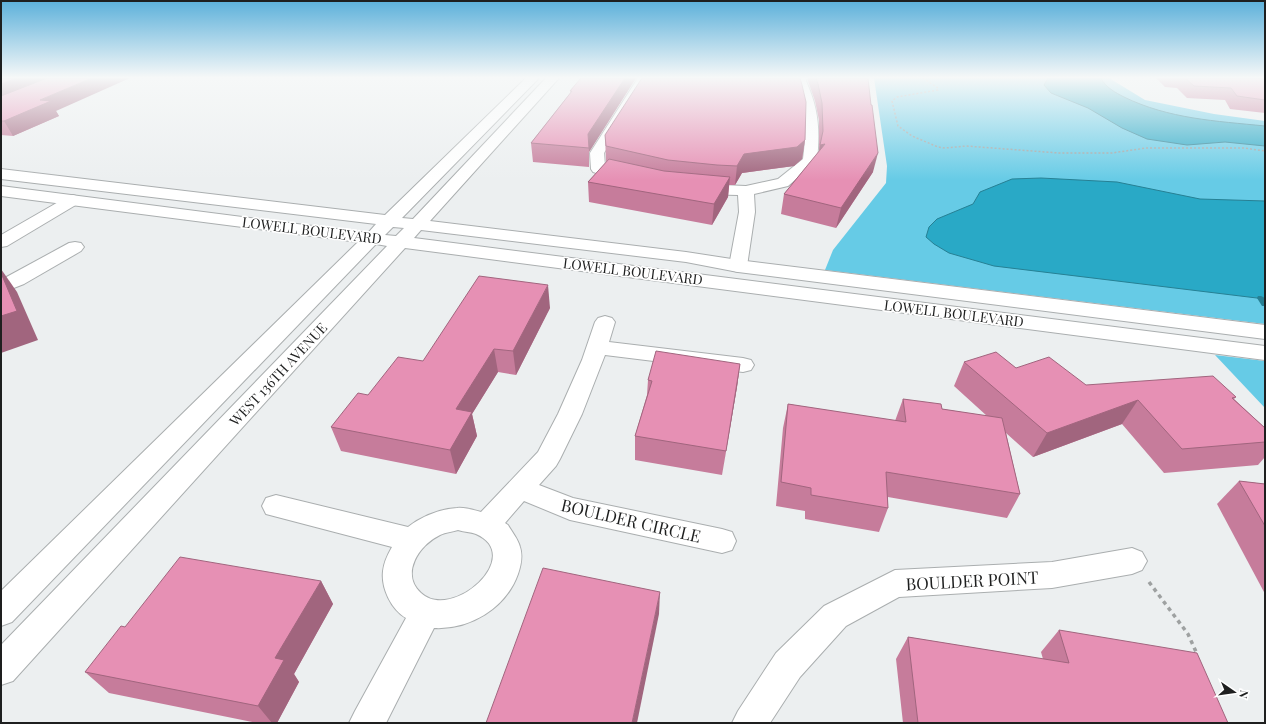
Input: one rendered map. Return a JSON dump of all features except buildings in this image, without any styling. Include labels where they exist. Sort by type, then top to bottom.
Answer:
[{"type":"main road","name":"WEST 136TH AVENUE","points":[[1,612],[499,112]]},
{"type":"main road","name":"WEST 136TH AVENUE","points":[[1,669],[522,112]]},
{"type":"main road","points":[[623,112],[597,153],[598,169],[620,177],[642,181]]},
{"type":"main road","points":[[687,188],[746,191],[783,183],[810,161],[814,132],[811,112]]},
{"type":"main road","name":"LOWELL BOULEVARD","points":[[1,174],[686,257],[738,266],[1265,332]]},
{"type":"main road","name":"LOWELL BOULEVARD","points":[[1,191],[1265,352]]},
{"type":"main road","points":[[738,266],[747,212],[746,191]]},
{"type":"main road","points":[[1,242],[73,200]]},
{"type":"main road","points":[[1,287],[17,280],[75,247]]},
{"type":"main road","points":[[487,525],[519,488],[547,459],[570,414],[597,347],[605,322]]},
{"type":"main road","points":[[597,347],[743,365]]},
{"type":"main road","name":"BOULDER CIRCLE","points":[[519,488],[570,509],[722,541]]},
{"type":"main road","points":[[276,506],[412,540]]},
{"type":"main road","points":[[458,519],[474,520],[487,525],[498,534],[505,546],[507,560],[503,576],[494,590],[480,602],[462,611],[444,614],[426,612],[412,606],[402,595],[397,582],[397,568],[403,553],[412,540],[426,529],[442,522],[458,519]]},
{"type":"main road","name":"BOULDER POINT","points":[[750,723],[788,665],[835,616],[895,584],[1052,576],[1132,561]]},
{"type":"main road","points":[[368,723],[426,612]]},
{"type":"path","points":[[894,112],[898,126],[912,136],[938,147],[966,146],[1059,153],[1112,153],[1146,148],[1244,148],[1265,151]]},
{"type":"path","points":[[1132,561],[1188,634],[1198,656]]},
{"type":"shaded area","points":[[879,112],[1203,112],[1265,121],[1265,324],[825,270],[833,250],[886,183],[887,166]]},
{"type":"shaded area","points":[[1094,112],[1164,112],[1193,118],[1265,126],[1265,146],[1225,142],[1187,145],[1147,139],[1122,128]]},
{"type":"shaded area","points":[[1041,178],[1117,182],[1200,199],[1265,201],[1265,299],[994,266],[949,253],[926,237],[929,227],[937,219],[973,204],[980,192],[1012,179]]},
{"type":"shaded area","points":[[1215,355],[1265,361],[1265,408]]},
{"type":"waterway","points":[[1261,298],[1265,304]]}]
